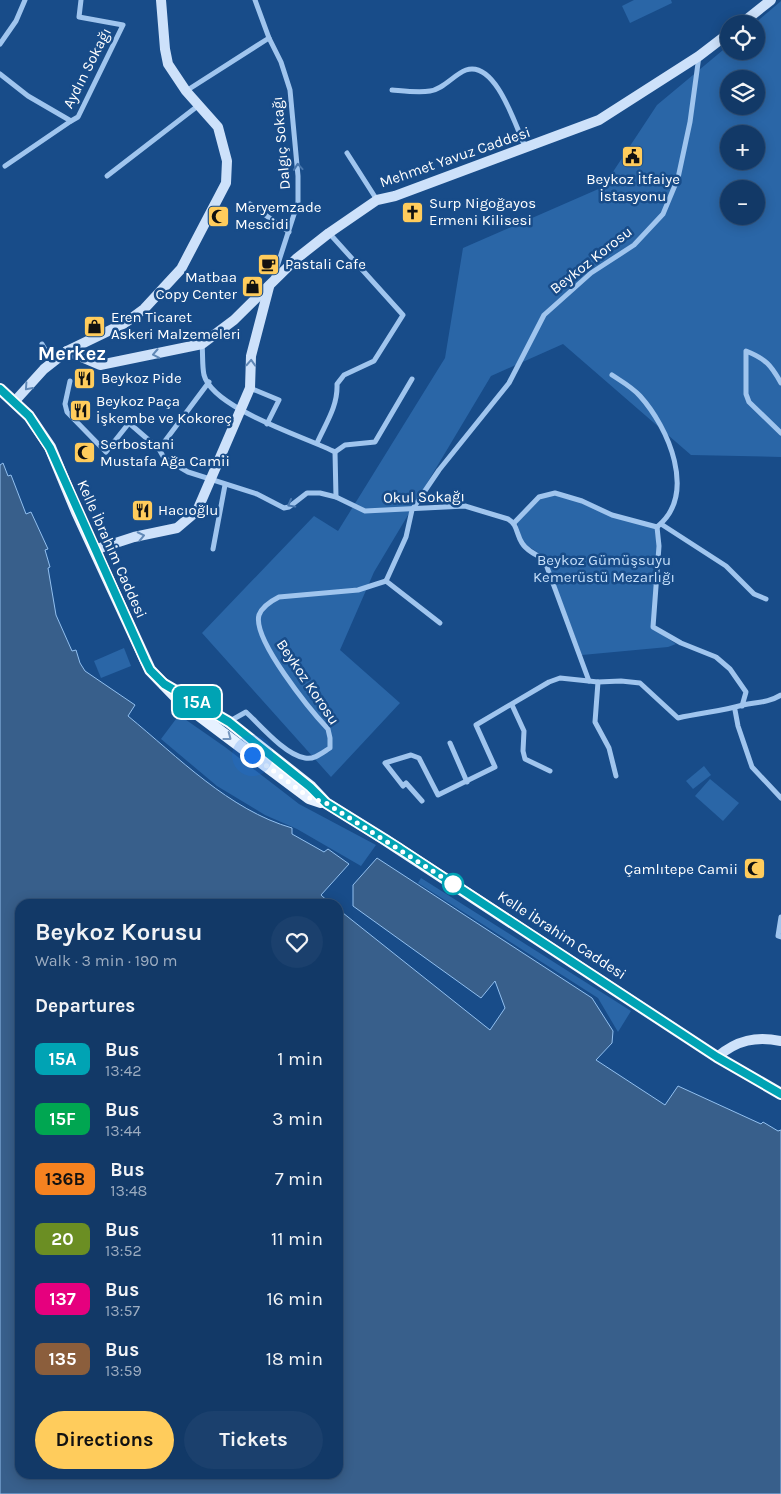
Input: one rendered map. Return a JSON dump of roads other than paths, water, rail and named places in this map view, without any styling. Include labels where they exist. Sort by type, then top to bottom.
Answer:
[{"type":"main road","name":"Kelle İbrahim Caddesi","points":[[0,390],[16,401],[36,424],[50,448],[94,550],[150,670],[180,701],[310,798],[326,803]]},
{"type":"main road","name":"Kelle İbrahim Caddesi","points":[[164,684],[229,722],[310,787],[326,803],[408,854],[717,1057],[781,1094]]},
{"type":"street","points":[[0,44],[16,21],[26,0]]},
{"type":"street","name":"Aydın Sokağı","points":[[5,166],[78,117],[123,24],[79,17],[81,0]]},
{"type":"street","name":"Dalgıç Sokağı","points":[[255,0],[269,38],[281,62],[290,90],[296,151],[298,202],[281,260],[269,286]]},
{"type":"street","points":[[752,15],[771,0]]},
{"type":"street","points":[[16,401],[52,362],[67,351],[125,323],[144,309],[181,269],[226,183],[228,172],[224,143],[218,126],[186,91],[168,64],[164,42],[162,1]]},
{"type":"street","points":[[186,91],[269,38]]},
{"type":"street","name":"Mehmet Yavuz Caddesi","points":[[67,351],[100,365],[202,344],[234,320],[296,258],[377,200],[395,196],[526,149],[599,120],[699,56],[720,40]]},
{"type":"street","name":"Beykoz Korosu","points":[[412,510],[439,470],[509,383],[544,315],[591,273],[634,245],[663,214],[678,178],[690,122],[699,56]]},
{"type":"street","points":[[392,90],[430,91],[442,87],[465,70],[476,68],[485,72],[498,86],[526,149]]},
{"type":"street","name":"Aydın Sokağı","points":[[0,74],[28,96],[71,121]]},
{"type":"street","points":[[107,176],[200,105]]},
{"type":"street","points":[[347,153],[377,200]]},
{"type":"street","points":[[250,204],[290,232]]},
{"type":"street","points":[[317,443],[338,396],[337,384],[344,375],[374,361],[403,315],[329,233]]},
{"type":"street","points":[[94,550],[134,537],[177,528],[197,511],[250,388],[251,356],[269,286]]},
{"type":"street","points":[[42,344],[52,362]]},
{"type":"street","points":[[202,344],[204,377],[218,394],[241,410],[267,424],[335,452]]},
{"type":"street","points":[[781,383],[771,365],[746,351],[746,394],[749,402],[781,433]]},
{"type":"street","points":[[612,375],[640,396],[672,449],[676,467],[673,503],[667,517],[659,525],[652,627],[681,643],[716,657],[723,663],[746,692],[742,706]]},
{"type":"street","points":[[335,452],[346,445],[375,442],[412,379]]},
{"type":"street","points":[[70,381],[66,404],[67,412],[106,452],[129,423],[159,449],[164,458],[188,472],[224,485],[213,549]]},
{"type":"street","points":[[159,449],[209,382]]},
{"type":"street","points":[[250,388],[279,400],[267,424]]},
{"type":"street","points":[[335,452],[336,498]]},
{"type":"street","name":"Okul Sokağı","points":[[224,485],[257,494],[284,508],[289,507],[306,493],[320,493],[365,511],[465,506],[508,519],[514,523]]},
{"type":"street","points":[[589,681],[544,559],[533,553],[522,543],[514,523],[540,497],[555,493],[582,501],[612,516],[659,525],[726,566],[754,594],[766,598]]},
{"type":"street","points":[[412,510],[406,537],[386,581],[440,622]]},
{"type":"street","name":"Beykoz Korosu","points":[[229,722],[246,712],[289,751],[305,759],[316,757],[330,748],[328,729],[312,712],[274,659],[259,627],[260,615],[268,604],[279,597],[358,590],[386,581]]},
{"type":"street","points":[[422,801],[406,783],[403,786],[385,763],[411,755],[419,758],[438,795],[467,782],[495,767],[476,725],[549,682],[560,678],[598,682],[640,682],[678,718],[711,711],[735,710],[742,706],[772,701],[781,695]]},
{"type":"street","points":[[598,682],[595,722],[609,748],[616,776]]},
{"type":"street","points":[[512,705],[524,731],[523,751],[525,759],[550,772]]},
{"type":"street","points":[[735,710],[738,726],[752,767],[781,798]]},
{"type":"street","points":[[450,743],[467,782]]},
{"type":"street","points":[[781,917],[778,936],[781,937]]},
{"type":"street","points":[[717,1057],[731,1045],[758,1037],[781,1041]]},
{"type":"place","name":"Beykoz İtfaiye İstasyonu","points":[[633,156]]},
{"type":"place","name":"Surp Nigoğayos Ermeni Kilisesi","points":[[413,212]]},
{"type":"place","name":"Meryemzade Mescidi","points":[[219,216]]},
{"type":"place","name":"Pastali Cafe","points":[[269,264]]},
{"type":"place","name":"Matbaa Copy Center","points":[[253,286]]},
{"type":"place","name":"Eren Ticaret Askeri Malzemeleri","points":[[95,326]]},
{"type":"place","name":"Beykoz Pide","points":[[85,378]]},
{"type":"place","name":"Beykoz Paça İşkembe ve Kokoreç","points":[[80,410]]},
{"type":"place","name":"Serbostani Mustafa Ağa Camii","points":[[84,453]]},
{"type":"place","name":"Hacıoğlu","points":[[142,510]]},
{"type":"place","name":"Çamlıtepe Camii","points":[[754,869]]},
{"type":"district","name":"Merkez","points":[[72,353]]},
{"type":"park label","name":"Beykoz Gümüşsuyu Kemerüstü Mezarlığı","points":[[604,568]]}]
